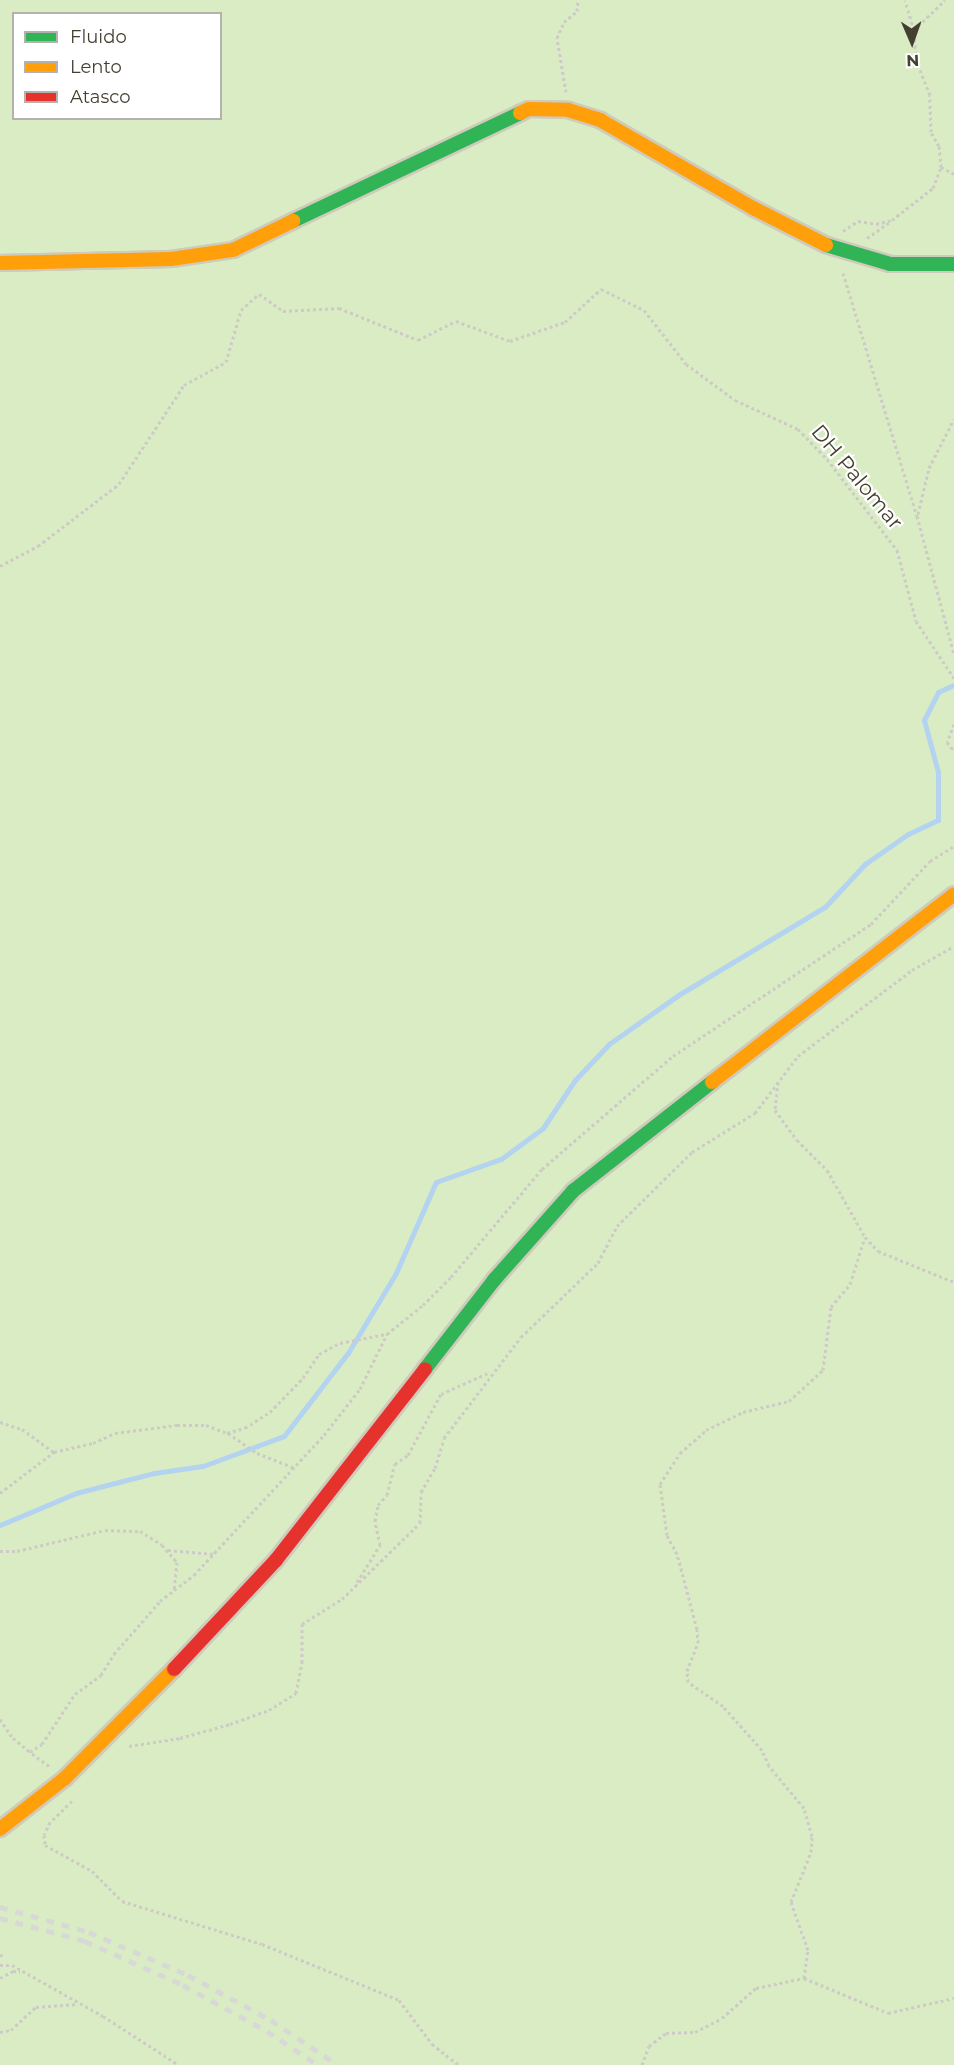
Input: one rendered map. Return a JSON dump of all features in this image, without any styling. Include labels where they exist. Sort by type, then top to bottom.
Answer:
[{"type":"street","points":[[0,263],[171,259],[233,250],[529,109],[568,110],[600,120],[753,208],[837,250],[890,264],[954,264]]},
{"type":"street","points":[[0,1829],[65,1778],[132,1715],[276,1560],[494,1280],[573,1191],[954,894]]},
{"type":"path","points":[[568,110],[557,38],[564,22],[577,11],[578,0]]},
{"type":"path","points":[[905,0],[914,30],[916,60],[930,95],[931,132],[939,146],[940,167],[933,188],[892,220],[848,225],[837,250],[917,516],[954,654]]},
{"type":"path","points":[[914,30],[945,0]]},
{"type":"path","points":[[940,167],[954,174]]},
{"type":"path","name":"DH Palomar","points":[[0,566],[38,546],[119,484],[184,385],[226,362],[241,310],[259,294],[283,311],[339,308],[418,340],[456,321],[510,341],[566,322],[601,289],[644,310],[686,364],[735,400],[798,429],[827,459],[897,550],[916,621],[954,678]]},
{"type":"path","points":[[917,516],[929,468],[954,419]]},
{"type":"path","points":[[954,724],[947,742],[954,751]]},
{"type":"path","points":[[121,1753],[129,1746],[180,1738],[231,1724],[269,1710],[296,1693],[302,1663],[303,1624],[342,1599],[420,1523],[422,1492],[444,1438],[474,1402],[491,1372],[538,1317],[598,1263],[617,1226],[692,1152],[755,1113],[798,1056],[912,970],[954,946]]},
{"type":"path","points":[[779,1080],[775,1110],[792,1134],[827,1170],[865,1237],[879,1251],[954,1282]]},
{"type":"path","points":[[804,1978],[808,1950],[791,1902],[811,1852],[810,1827],[804,1808],[768,1766],[762,1750],[723,1706],[688,1682],[687,1671],[698,1643],[697,1629],[676,1554],[667,1535],[660,1484],[680,1454],[706,1430],[743,1412],[789,1401],[823,1370],[831,1307],[850,1284],[865,1237]]},
{"type":"path","points":[[227,1433],[245,1428],[270,1412],[303,1378],[319,1354],[340,1343],[387,1334]]},
{"type":"path","points":[[354,1587],[380,1545],[375,1521],[378,1505],[387,1495],[395,1464],[408,1455],[441,1394],[491,1372]]},
{"type":"path","points":[[0,1422],[22,1429],[54,1452]]},
{"type":"path","points":[[0,1493],[54,1452],[93,1443],[115,1433],[177,1425],[206,1425],[227,1433],[256,1453],[295,1468]]},
{"type":"path","points":[[0,1551],[17,1551],[105,1530],[140,1531],[166,1550],[177,1562],[174,1591]]},
{"type":"path","points":[[166,1550],[214,1554]]},
{"type":"path","points":[[129,1746],[132,1715]]},
{"type":"path","points":[[0,1719],[13,1738],[30,1752]]},
{"type":"path","points":[[74,1799],[50,1822],[44,1835],[45,1845],[92,1871],[122,1901],[262,1944],[399,2000],[432,2044],[459,2065]]},
{"type":"path","points":[[0,1956],[5,1953]]},
{"type":"path","points":[[0,1965],[25,1973],[80,2003],[179,2065]]},
{"type":"path","points":[[0,1978],[13,1971],[25,1973]]},
{"type":"path","points":[[642,2065],[649,2046],[666,2033],[695,2032],[722,2018],[756,1988],[804,1978],[888,2013],[954,1998]]},
{"type":"path","points":[[0,2032],[11,2030],[36,2007],[80,2003]]},
{"type":"green space","points":[[0,0],[954,0],[954,2065],[0,2065]]},
{"type":"waterway","points":[[0,1525],[76,1493],[154,1473],[203,1466],[284,1436],[348,1353],[396,1273],[436,1182],[501,1159],[543,1128],[575,1080],[609,1044],[680,994],[825,907],[865,864],[908,834],[938,820],[938,772],[924,720],[938,692],[954,685]]},
{"type":"railway","points":[[0,1907],[89,1932],[188,1975],[271,2020],[338,2065]]},
{"type":"railway","points":[[0,1918],[85,1941],[183,1985],[267,2031],[318,2065]]},
{"type":"traffic: fast","points":[[293,221],[520,113]]},
{"type":"traffic: fast","points":[[826,245],[890,264],[954,264]]},
{"type":"traffic: fast","points":[[425,1369],[494,1280],[573,1191],[712,1082]]},
{"type":"traffic: slow","points":[[520,113],[529,109],[568,110],[600,120],[753,208],[826,245]]},
{"type":"traffic: slow","points":[[0,263],[171,259],[233,250],[293,221]]},
{"type":"traffic: slow","points":[[712,1082],[954,894]]},
{"type":"traffic: slow","points":[[0,1829],[65,1778],[174,1669]]},
{"type":"traffic: jam","points":[[174,1669],[276,1560],[425,1369]]}]
